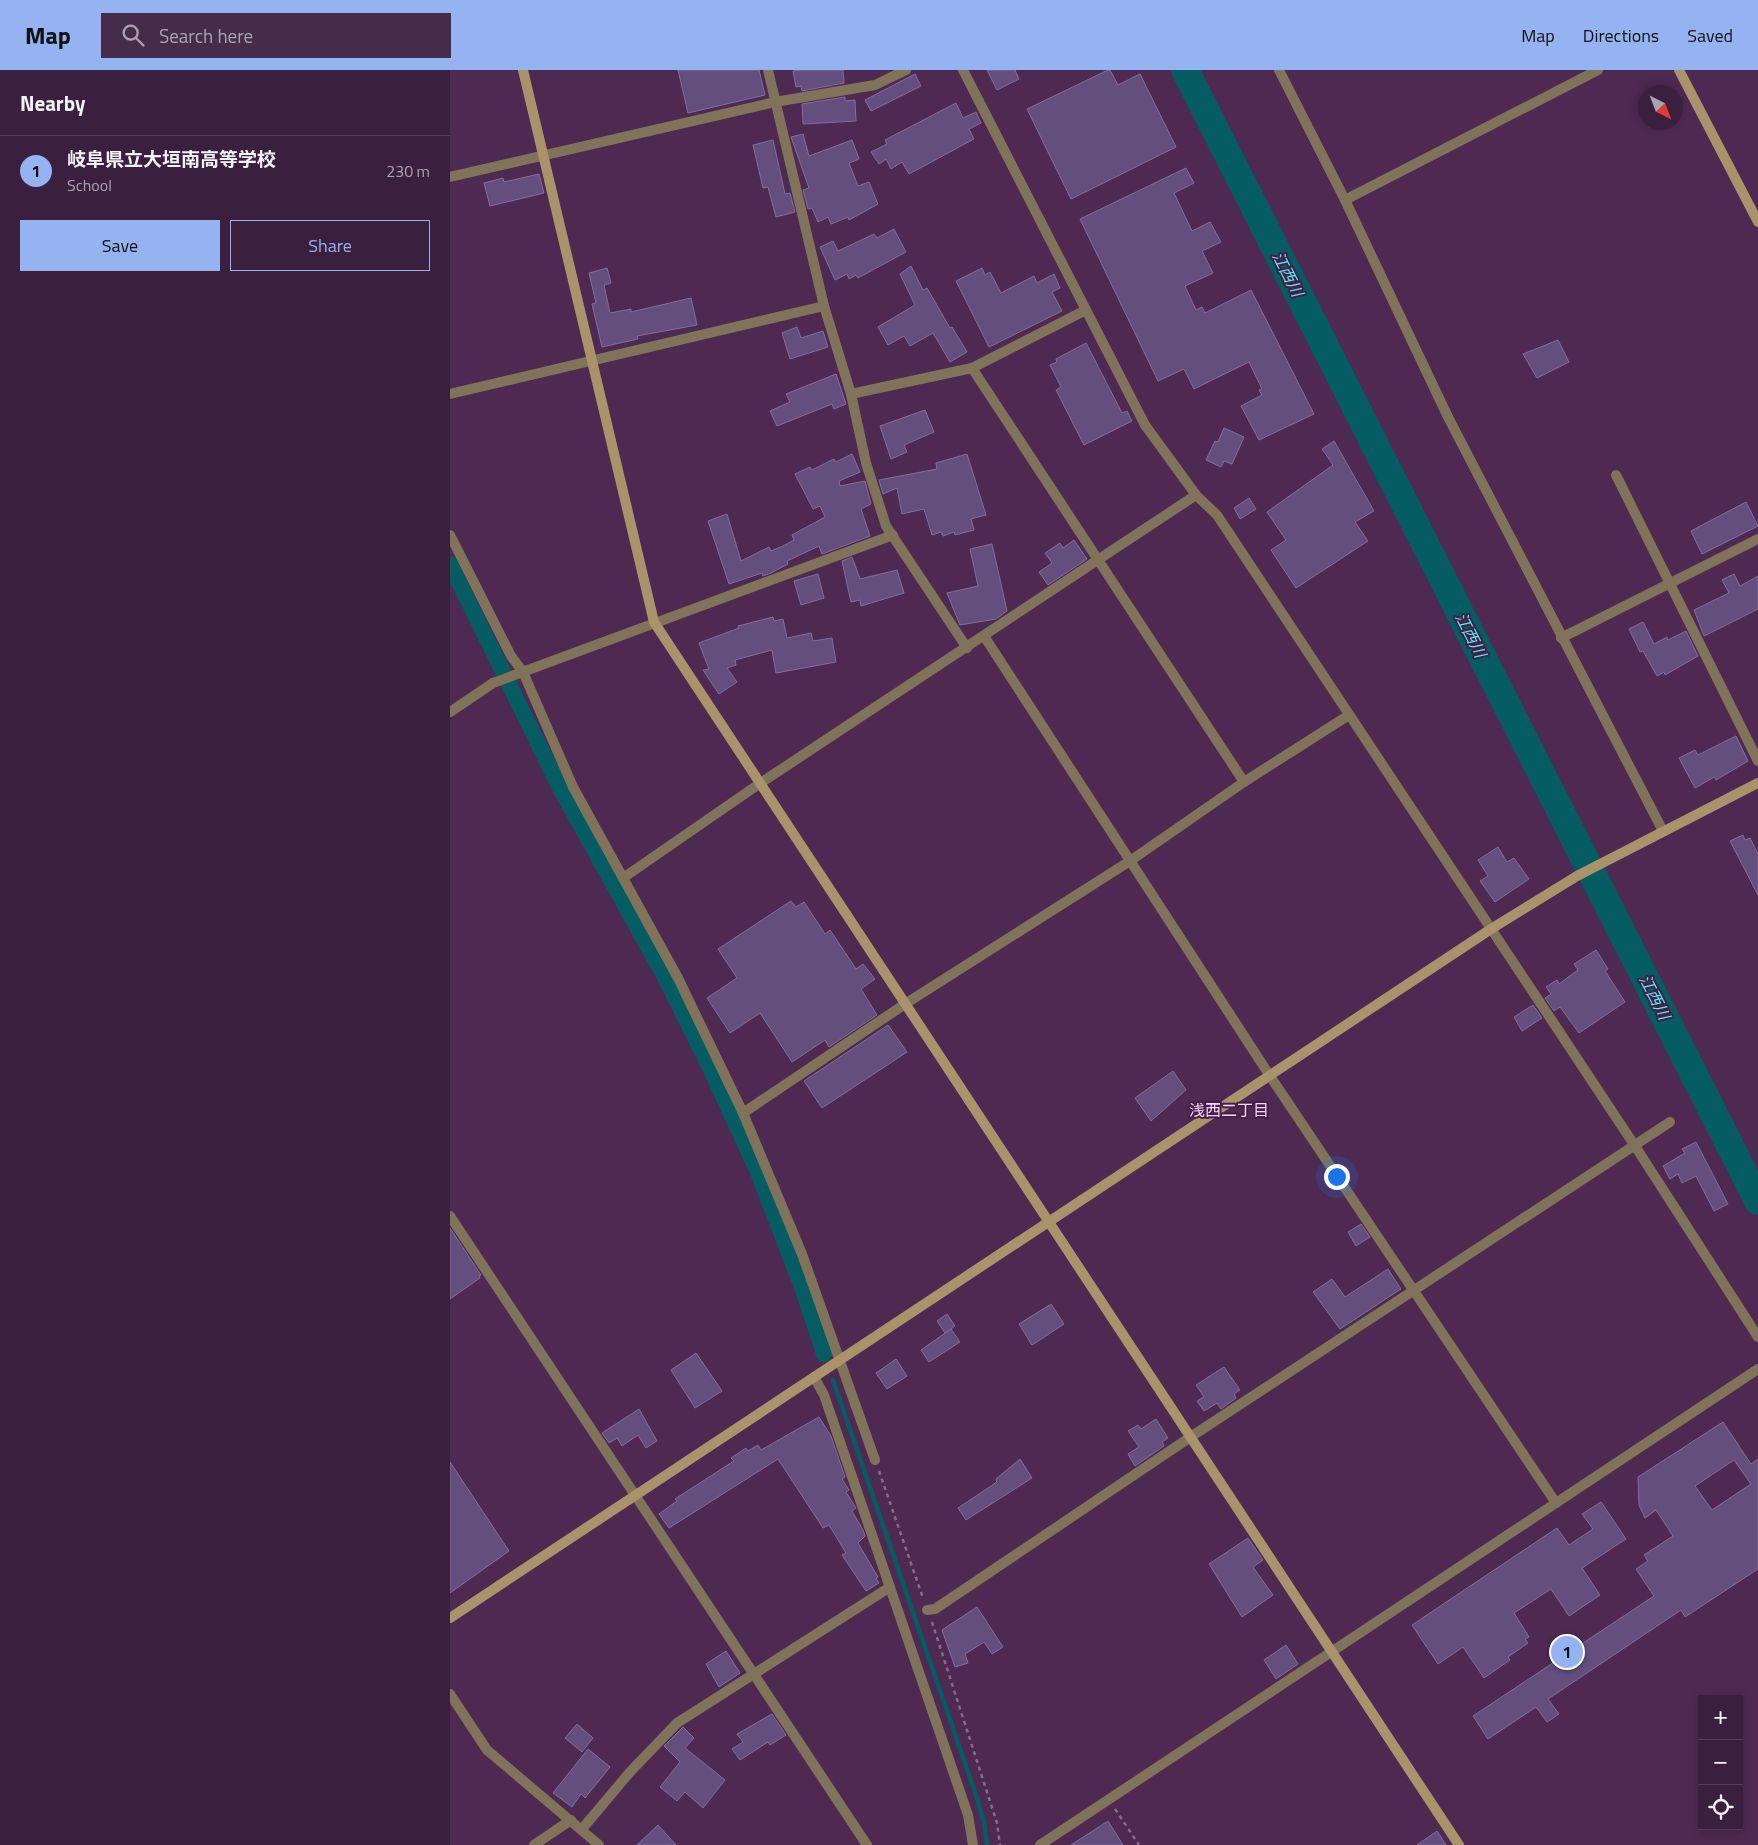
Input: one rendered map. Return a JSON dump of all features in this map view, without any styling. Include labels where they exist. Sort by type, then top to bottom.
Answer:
[{"type":"street","points":[[523,70],[654,622],[1192,1436],[1458,1845]]},
{"type":"street","points":[[768,70],[824,306],[850,394],[866,463],[886,526],[967,648]]},
{"type":"street","points":[[450,177],[775,102],[874,84],[906,70]]},
{"type":"street","points":[[964,70],[1146,425],[1196,495],[1217,515],[1635,1146],[1758,1338]]},
{"type":"street","points":[[1279,70],[1345,200],[1448,417],[1561,638],[1663,831]]},
{"type":"street","points":[[1345,200],[1598,70]]},
{"type":"street","points":[[1679,70],[1758,222]]},
{"type":"street","points":[[450,394],[591,359],[824,306]]},
{"type":"street","points":[[850,394],[972,368],[1086,310]]},
{"type":"street","points":[[972,368],[1097,561],[1244,782]]},
{"type":"street","points":[[1616,475],[1758,761]]},
{"type":"street","points":[[622,878],[760,784],[1196,495]]},
{"type":"street","points":[[450,712],[493,683],[893,534]]},
{"type":"street","points":[[450,535],[510,656],[523,672],[573,787],[678,978],[743,1113],[802,1254],[875,1460]]},
{"type":"street","points":[[1561,638],[1758,539]]},
{"type":"street","points":[[984,636],[1270,1076],[1556,1503]]},
{"type":"street","points":[[743,1113],[905,1004],[1130,861],[1244,782],[1349,715]]},
{"type":"street","points":[[450,1618],[840,1359],[1050,1223],[1491,929],[1578,876],[1652,836],[1758,784]]},
{"type":"street","points":[[928,1610],[935,1609],[1192,1436],[1670,1122]]},
{"type":"street","points":[[450,1216],[867,1845]]},
{"type":"street","points":[[1040,1845],[1758,1369]]},
{"type":"street","points":[[814,1377],[824,1395],[968,1815],[973,1845]]},
{"type":"street","points":[[582,1829],[630,1772],[677,1723],[890,1588]]},
{"type":"street","points":[[450,1694],[487,1750],[572,1820],[599,1845]]},
{"type":"street","points":[[534,1845],[572,1820]]},
{"type":"path","points":[[875,1460],[951,1676],[997,1823],[1000,1845]]},
{"type":"path","points":[[1109,1800],[1140,1845]]},
{"type":"building","points":[[678,70],[759,70],[765,95],[688,113]]},
{"type":"building","points":[[843,70],[844,83],[802,91],[801,86],[796,87],[793,71]]},
{"type":"building","points":[[987,70],[1015,70],[1019,79],[997,90]]},
{"type":"building","points":[[1110,70],[1118,85],[1140,74],[1176,147],[1071,199],[1027,109]]},
{"type":"building","points":[[915,74],[921,86],[871,111],[865,100]]},
{"type":"building","points":[[845,97],[845,101],[855,100],[856,121],[803,124],[802,104]]},
{"type":"building","points":[[956,103],[963,118],[976,112],[981,123],[969,129],[974,139],[909,174],[902,162],[891,169],[886,159],[879,164],[871,152],[887,144],[885,140]]},
{"type":"building","points":[[803,134],[809,156],[852,140],[859,159],[849,163],[858,186],[869,182],[878,204],[849,220],[848,217],[831,224],[828,217],[818,222],[812,208],[808,209],[803,190],[809,188],[791,137]]},
{"type":"building","points":[[773,140],[785,194],[790,193],[795,212],[776,217],[768,187],[763,188],[753,145]]},
{"type":"building","points":[[1186,168],[1194,183],[1174,193],[1192,231],[1210,222],[1221,242],[1202,251],[1213,273],[1185,286],[1196,310],[1202,307],[1205,313],[1251,290],[1314,414],[1259,440],[1241,406],[1262,395],[1259,390],[1262,389],[1249,362],[1194,389],[1184,369],[1158,381],[1080,219]]},
{"type":"building","points":[[539,174],[544,193],[490,206],[484,183],[503,178],[504,182]]},
{"type":"building","points":[[894,229],[906,252],[858,278],[856,275],[849,279],[847,274],[835,280],[820,247],[833,241],[838,251],[874,234],[877,238]]},
{"type":"building","points":[[911,266],[923,290],[927,288],[950,328],[952,327],[967,352],[950,362],[933,333],[910,346],[904,336],[888,345],[878,327],[915,305],[900,274]]},
{"type":"building","points":[[607,268],[611,283],[604,285],[610,313],[631,309],[631,312],[691,298],[697,325],[637,336],[638,339],[602,347],[592,304],[596,303],[589,273]]},
{"type":"building","points":[[982,268],[985,275],[990,272],[1001,293],[1034,276],[1037,283],[1054,274],[1060,288],[1052,292],[1062,311],[989,347],[956,281]]},
{"type":"building","points":[[797,327],[801,338],[823,331],[828,347],[790,359],[782,333]]},
{"type":"building","points":[[1558,340],[1569,362],[1537,378],[1523,354]]},
{"type":"building","points":[[1086,343],[1122,413],[1127,411],[1132,421],[1084,445],[1056,390],[1061,387],[1050,365],[1057,362],[1056,359]]},
{"type":"building","points":[[836,374],[846,404],[834,409],[832,404],[777,426],[770,411],[790,402],[786,394]]},
{"type":"building","points":[[925,410],[934,432],[904,445],[907,452],[891,459],[880,426]]},
{"type":"building","points":[[1224,428],[1244,437],[1232,464],[1224,461],[1221,467],[1206,460],[1215,441],[1218,442]]},
{"type":"building","points":[[1334,441],[1374,511],[1355,522],[1368,541],[1296,588],[1271,550],[1286,540],[1267,512],[1333,465],[1322,449]]},
{"type":"building","points":[[852,454],[860,472],[839,481],[840,486],[865,481],[871,504],[861,509],[870,536],[822,554],[819,546],[787,561],[788,564],[771,573],[763,576],[762,573],[729,584],[708,521],[727,514],[741,561],[769,547],[771,551],[783,546],[794,540],[792,535],[825,517],[820,506],[813,509],[795,474],[810,467],[812,470],[834,459],[836,462]]},
{"type":"building","points":[[967,454],[986,515],[971,519],[974,530],[955,535],[954,532],[943,536],[941,532],[932,535],[924,509],[902,514],[897,488],[883,494],[879,480],[937,469],[936,463]]},
{"type":"building","points":[[1249,498],[1256,509],[1240,519],[1234,508]]},
{"type":"building","points":[[1746,502],[1758,526],[1702,554],[1691,531]]},
{"type":"building","points":[[1074,540],[1087,559],[1048,585],[1039,572],[1052,563],[1045,553],[1060,543],[1063,548]]},
{"type":"building","points":[[992,544],[1007,611],[996,619],[960,625],[947,593],[978,586],[970,549]]},
{"type":"building","points":[[852,557],[860,579],[897,570],[904,593],[861,606],[860,600],[851,602],[842,561]]},
{"type":"building","points":[[818,574],[824,598],[801,605],[794,581]]},
{"type":"building","points":[[1734,574],[1740,586],[1758,576],[1758,609],[1704,636],[1694,610],[1729,593],[1722,580]]},
{"type":"building","points":[[773,617],[774,621],[783,619],[787,638],[811,633],[813,641],[832,638],[836,662],[776,673],[772,650],[735,660],[736,665],[727,668],[737,682],[719,694],[703,670],[709,669],[699,643],[739,628],[738,626]]},
{"type":"building","points":[[1643,622],[1654,644],[1667,637],[1668,640],[1686,631],[1698,656],[1665,675],[1664,672],[1657,676],[1643,651],[1640,652],[1629,629]]},
{"type":"building","points":[[1736,736],[1748,761],[1716,780],[1714,777],[1695,788],[1679,758],[1695,750],[1698,755]]},
{"type":"building","points":[[1743,835],[1745,840],[1750,838],[1758,854],[1758,895],[1730,841]]},
{"type":"building","points":[[1498,847],[1507,862],[1514,858],[1529,879],[1495,902],[1480,881],[1488,876],[1478,860]]},
{"type":"building","points":[[791,901],[796,907],[804,902],[825,934],[830,930],[856,969],[863,964],[875,979],[861,989],[877,1015],[829,1047],[825,1040],[792,1062],[760,1013],[730,1033],[707,998],[737,978],[718,949]]},
{"type":"building","points":[[1596,950],[1608,969],[1605,971],[1625,1002],[1579,1033],[1560,1007],[1554,1011],[1545,998],[1551,994],[1546,987],[1557,980],[1559,984],[1578,970],[1574,964]]},
{"type":"building","points":[[1533,1005],[1542,1018],[1522,1031],[1514,1017]]},
{"type":"building","points":[[888,1025],[907,1052],[822,1108],[804,1081]]},
{"type":"building","points":[[1173,1071],[1186,1090],[1151,1121],[1135,1098]]},
{"type":"building","points":[[1696,1142],[1728,1204],[1714,1211],[1696,1176],[1682,1183],[1678,1174],[1670,1179],[1663,1166],[1685,1153],[1682,1149]]},
{"type":"building","points":[[1361,1224],[1370,1237],[1356,1246],[1348,1232]]},
{"type":"building","points":[[450,1228],[481,1275],[479,1276],[480,1278],[450,1299]]},
{"type":"building","points":[[1388,1269],[1401,1289],[1340,1329],[1313,1292],[1332,1279],[1345,1297]]},
{"type":"building","points":[[1051,1304],[1064,1324],[1032,1345],[1019,1324]]},
{"type":"building","points":[[947,1314],[955,1326],[945,1333],[937,1321]]},
{"type":"building","points":[[951,1329],[960,1342],[929,1362],[921,1350]]},
{"type":"building","points":[[696,1353],[722,1391],[695,1408],[671,1370]]},
{"type":"building","points":[[896,1359],[907,1376],[887,1389],[876,1373]]},
{"type":"building","points":[[1224,1367],[1240,1390],[1234,1394],[1236,1398],[1221,1409],[1217,1403],[1204,1411],[1197,1401],[1204,1397],[1196,1385]]},
{"type":"building","points":[[639,1409],[657,1441],[646,1448],[638,1435],[622,1446],[617,1438],[609,1443],[602,1433]]},
{"type":"building","points":[[819,1417],[831,1436],[845,1477],[842,1479],[849,1490],[846,1492],[856,1508],[852,1511],[865,1536],[858,1543],[878,1577],[876,1578],[879,1583],[866,1591],[842,1555],[846,1553],[829,1525],[823,1528],[778,1459],[669,1528],[659,1514],[677,1501],[675,1499],[734,1461],[731,1458],[746,1448],[748,1451],[758,1445],[761,1450]]},
{"type":"building","points":[[1156,1419],[1168,1438],[1162,1442],[1164,1446],[1135,1466],[1128,1454],[1139,1447],[1128,1431],[1138,1425],[1141,1429]]},
{"type":"building","points":[[1723,1422],[1751,1464],[1758,1459],[1758,1569],[1685,1617],[1681,1610],[1548,1699],[1559,1714],[1547,1722],[1536,1707],[1488,1739],[1473,1716],[1654,1596],[1636,1569],[1648,1561],[1644,1555],[1673,1536],[1656,1510],[1645,1518],[1639,1505],[1638,1477]],"holes":[[[1734,1460],[1751,1484],[1712,1510],[1695,1486]]]},
{"type":"building","points":[[1020,1459],[1032,1478],[966,1520],[958,1508],[994,1484],[997,1481],[996,1479]]},
{"type":"building","points":[[450,1462],[509,1551],[450,1593]]},
{"type":"building","points":[[1601,1502],[1626,1539],[1582,1568],[1600,1595],[1569,1616],[1551,1589],[1514,1613],[1529,1637],[1525,1639],[1528,1643],[1508,1657],[1510,1660],[1484,1678],[1463,1647],[1438,1664],[1412,1625],[1557,1528],[1569,1545],[1593,1529],[1582,1514]]},
{"type":"building","points":[[1248,1538],[1263,1560],[1253,1567],[1273,1595],[1242,1617],[1209,1564]]},
{"type":"building","points":[[977,1607],[1003,1647],[992,1654],[984,1642],[965,1654],[968,1663],[955,1667],[942,1630]]},
{"type":"building","points":[[1286,1645],[1298,1664],[1276,1679],[1264,1660]]},
{"type":"building","points":[[726,1651],[740,1673],[719,1687],[706,1664]]},
{"type":"building","points":[[772,1714],[786,1735],[770,1745],[768,1742],[740,1760],[732,1749],[743,1742],[737,1734]]},
{"type":"building","points":[[577,1724],[593,1738],[582,1752],[565,1738]]},
{"type":"building","points":[[683,1727],[694,1738],[685,1748],[725,1780],[703,1808],[685,1792],[677,1801],[660,1787],[680,1762],[664,1746]]},
{"type":"building","points":[[588,1749],[610,1767],[585,1798],[581,1794],[572,1807],[553,1793]]},
{"type":"building","points":[[1108,1821],[1123,1845],[1071,1845]]},
{"type":"building","points":[[658,1825],[676,1845],[637,1845]]},
{"type":"building","points":[[1437,1831],[1446,1845],[1417,1845]]},
{"type":"waterway","name":"江西川","points":[[1185,70],[1758,1201]]},
{"type":"waterway","points":[[450,564],[560,788],[667,981],[710,1068],[757,1170],[803,1290],[824,1354]]},
{"type":"waterway","points":[[833,1380],[977,1798],[984,1822],[987,1845]]},
{"type":"place","name":"岐阜県立大垣南高等学校","points":[[1567,1652]]},
{"type":"district","name":"浅西二丁目","points":[[1229,1110]]}]
